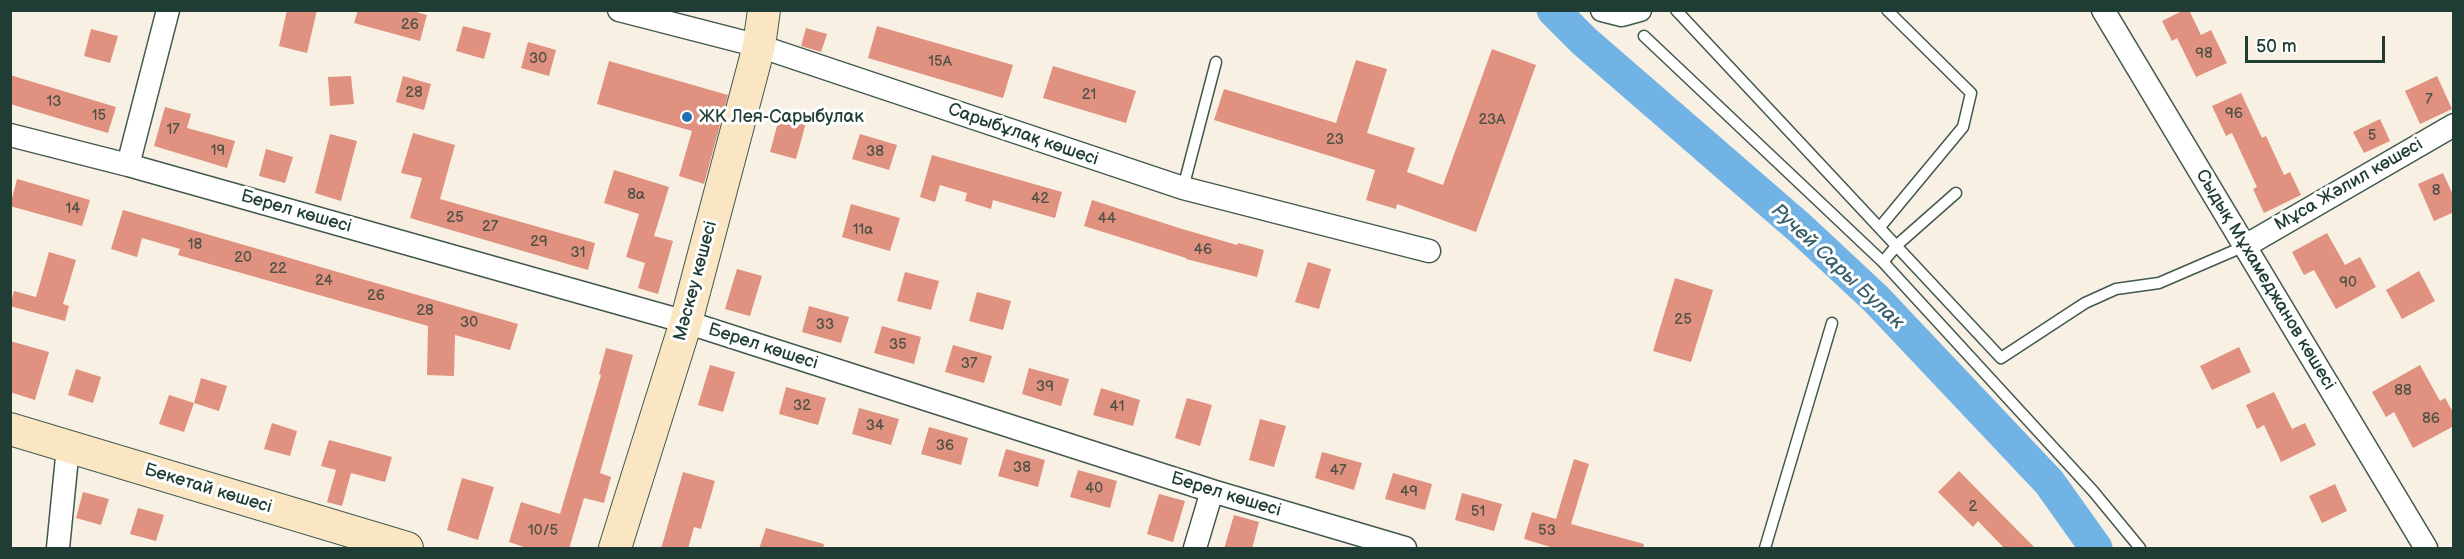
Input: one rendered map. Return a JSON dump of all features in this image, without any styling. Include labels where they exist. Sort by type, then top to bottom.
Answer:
[{"type":"street","points":[[128,165],[168,10]]},
{"type":"street","name":"Сарыбұлақ көшесі","points":[[619,10],[759,46],[1183,188],[1429,251]]},
{"type":"street","name":"Мәскеу көшесі","points":[[615,549],[686,322],[759,46],[764,10]]},
{"type":"street","points":[[1602,10],[1622,15],[1640,10]]},
{"type":"street","name":"Сыдық Мұхамеджанов көшесі","points":[[2103,10],[2426,549]]},
{"type":"street","name":"Мұса Жәлил көшесі","points":[[2245,246],[2454,125]]},
{"type":"street","name":"Берел көшесі","points":[[10,135],[128,165],[686,322],[1212,491],[1406,549]]},
{"type":"street","name":"Бекетай көшесі","points":[[10,429],[388,546]]},
{"type":"street","points":[[58,549],[68,447]]},
{"type":"street","points":[[1195,549],[1212,491]]},
{"type":"lane","points":[[1676,10],[2001,358],[2085,303],[2116,289],[2159,283],[2245,246]]},
{"type":"lane","points":[[1880,227],[1963,127],[1971,93],[1887,10]]},
{"type":"lane","points":[[1644,36],[1883,262],[2093,491],[2140,549]]},
{"type":"lane","points":[[1183,188],[1216,62]]},
{"type":"lane","points":[[1883,262],[1897,245],[1956,194]]},
{"type":"lane","points":[[1765,549],[1832,323]]},
{"type":"building","points":[[287,10],[317,10],[307,53],[279,46]]},
{"type":"building","points":[[358,10],[409,10],[427,15],[420,41],[354,23]]},
{"type":"building","points":[[2184,10],[2189,10],[2201,35],[2211,30],[2227,63],[2196,77],[2177,38],[2172,41],[2162,21]]},
{"type":"building","points":[[463,26],[491,33],[484,59],[456,51]]},
{"type":"building","points":[[877,26],[1013,65],[1003,98],[868,58]]},
{"type":"building","points":[[806,28],[827,34],[821,52],[801,46]]},
{"type":"building","points":[[91,29],[118,36],[110,63],[84,56]]},
{"type":"building","points":[[528,42],[556,50],[549,76],[521,68]]},
{"type":"building","points":[[1492,49],[1536,65],[1476,232],[1397,204],[1396,209],[1366,200],[1375,170],[1214,120],[1224,89],[1336,123],[1356,60],[1387,69],[1367,133],[1415,148],[1407,172],[1443,185]]},
{"type":"building","name":"ЖК Лея-Сарыбулак","points":[[609,61],[728,95],[704,184],[679,176],[692,131],[597,104]]},
{"type":"building","points":[[1053,66],[1136,91],[1126,123],[1043,98]]},
{"type":"building","points":[[10,75],[116,107],[108,133],[10,104]]},
{"type":"building","points":[[351,76],[354,104],[330,106],[328,77]]},
{"type":"building","points":[[403,76],[431,84],[424,110],[396,102]]},
{"type":"building","points":[[2437,76],[2452,109],[2420,124],[2405,91]]},
{"type":"building","points":[[2241,93],[2262,138],[2266,136],[2284,175],[2290,172],[2301,195],[2264,213],[2253,189],[2257,187],[2232,133],[2226,136],[2212,106]]},
{"type":"building","points":[[165,107],[191,114],[187,128],[235,141],[227,168],[154,146]]},
{"type":"building","points":[[781,111],[807,119],[796,159],[770,152]]},
{"type":"building","points":[[2380,119],[2390,141],[2364,153],[2353,132]]},
{"type":"building","points":[[413,133],[455,145],[440,199],[595,243],[588,270],[410,218],[422,178],[401,173]]},
{"type":"building","points":[[330,134],[357,141],[341,201],[315,193]]},
{"type":"building","points":[[860,134],[897,145],[889,170],[852,159]]},
{"type":"building","points":[[266,149],[293,157],[285,183],[259,176]]},
{"type":"building","points":[[932,155],[1062,192],[1055,218],[993,200],[991,209],[965,201],[967,193],[940,185],[935,202],[920,197]]},
{"type":"building","points":[[614,170],[669,187],[654,236],[673,241],[658,294],[638,288],[645,263],[626,257],[639,214],[604,203]]},
{"type":"building","points":[[2443,173],[2454,197],[2454,212],[2434,221],[2418,184]]},
{"type":"building","points":[[17,179],[90,200],[82,226],[10,206]]},
{"type":"building","points":[[1092,200],[1237,245],[1238,243],[1264,250],[1257,277],[1186,259],[1084,226]]},
{"type":"building","points":[[851,204],[900,218],[890,251],[842,237]]},
{"type":"building","points":[[123,210],[518,324],[510,350],[455,335],[454,376],[427,375],[428,326],[178,255],[180,249],[142,238],[137,257],[111,249]]},
{"type":"building","points":[[2327,233],[2345,265],[2360,257],[2376,287],[2336,309],[2314,270],[2304,275],[2292,252]]},
{"type":"building","points":[[49,252],[76,260],[63,304],[69,306],[65,321],[10,306],[14,291],[36,297]]},
{"type":"building","points":[[1308,262],[1331,269],[1319,309],[1295,302]]},
{"type":"building","points":[[737,269],[762,276],[750,316],[725,309]]},
{"type":"building","points":[[2419,271],[2435,301],[2402,319],[2386,290]]},
{"type":"building","points":[[905,272],[939,281],[931,310],[897,301]]},
{"type":"building","points":[[1675,278],[1713,290],[1691,362],[1653,351]]},
{"type":"building","points":[[977,292],[1011,301],[1003,330],[969,321]]},
{"type":"building","points":[[809,306],[849,317],[841,343],[802,332]]},
{"type":"building","points":[[882,326],[921,337],[914,364],[874,353]]},
{"type":"building","points":[[10,341],[49,352],[35,400],[10,392]]},
{"type":"building","points":[[953,345],[992,356],[984,383],[945,372]]},
{"type":"building","points":[[2239,347],[2251,372],[2212,390],[2200,366]]},
{"type":"building","points":[[606,348],[633,355],[600,473],[611,477],[604,503],[584,498],[569,549],[530,549],[509,542],[521,502],[560,514],[601,375],[599,374]]},
{"type":"building","points":[[710,365],[735,372],[723,412],[698,405]]},
{"type":"building","points":[[2420,365],[2440,401],[2445,398],[2454,414],[2454,426],[2413,448],[2394,412],[2386,417],[2372,392]]},
{"type":"building","points":[[1029,368],[1069,379],[1061,406],[1022,394]]},
{"type":"building","points":[[76,369],[101,377],[93,403],[68,395]]},
{"type":"building","points":[[201,378],[227,386],[219,411],[194,403]]},
{"type":"building","points":[[786,387],[826,398],[818,425],[779,414]]},
{"type":"building","points":[[1101,388],[1140,400],[1133,426],[1093,415]]},
{"type":"building","points":[[2274,392],[2292,429],[2305,423],[2316,445],[2281,462],[2264,425],[2257,429],[2246,405]]},
{"type":"building","points":[[169,395],[194,403],[184,432],[159,424]]},
{"type":"building","points":[[1187,398],[1212,405],[1200,446],[1175,438]]},
{"type":"building","points":[[859,408],[899,419],[891,445],[852,434]]},
{"type":"building","points":[[1260,419],[1286,426],[1274,467],[1249,460]]},
{"type":"building","points":[[272,423],[297,431],[290,456],[264,449]]},
{"type":"building","points":[[929,427],[968,438],[961,465],[921,454]]},
{"type":"building","points":[[329,440],[392,457],[385,482],[351,473],[342,506],[327,502],[336,470],[321,466]]},
{"type":"building","points":[[1006,449],[1045,460],[1038,487],[998,476]]},
{"type":"building","points":[[1322,452],[1362,463],[1354,490],[1315,478]]},
{"type":"building","points":[[1574,459],[1589,464],[1571,524],[1644,544],[1643,549],[1557,549],[1524,539],[1532,512],[1556,519]]},
{"type":"building","points":[[1078,470],[1117,481],[1110,508],[1070,497]]},
{"type":"building","points":[[1959,471],[2036,549],[2005,549],[1978,521],[1973,527],[1938,492]]},
{"type":"building","points":[[683,472],[715,481],[701,529],[694,527],[688,549],[661,549]]},
{"type":"building","points":[[1393,473],[1432,484],[1425,510],[1385,499]]},
{"type":"building","points":[[462,478],[494,487],[478,540],[447,530]]},
{"type":"building","points":[[2335,484],[2347,511],[2322,523],[2309,496]]},
{"type":"building","points":[[83,492],[109,499],[101,525],[76,518]]},
{"type":"building","points":[[1462,493],[1502,504],[1494,531],[1455,520]]},
{"type":"building","points":[[1159,494],[1185,501],[1173,542],[1147,534]]},
{"type":"building","points":[[138,508],[164,515],[156,541],[130,534]]},
{"type":"building","points":[[1234,515],[1259,522],[1252,549],[1224,549]]},
{"type":"building","points":[[766,528],[824,544],[823,549],[759,549]]},
{"type":"waterway","name":"Ручей Сары Булак","points":[[1553,10],[1584,41],[1801,229],[1876,299],[2049,482],[2096,548]]},
{"type":"place","name":"ЖК Лея-Сарыбулак","points":[[687,117]]}]
